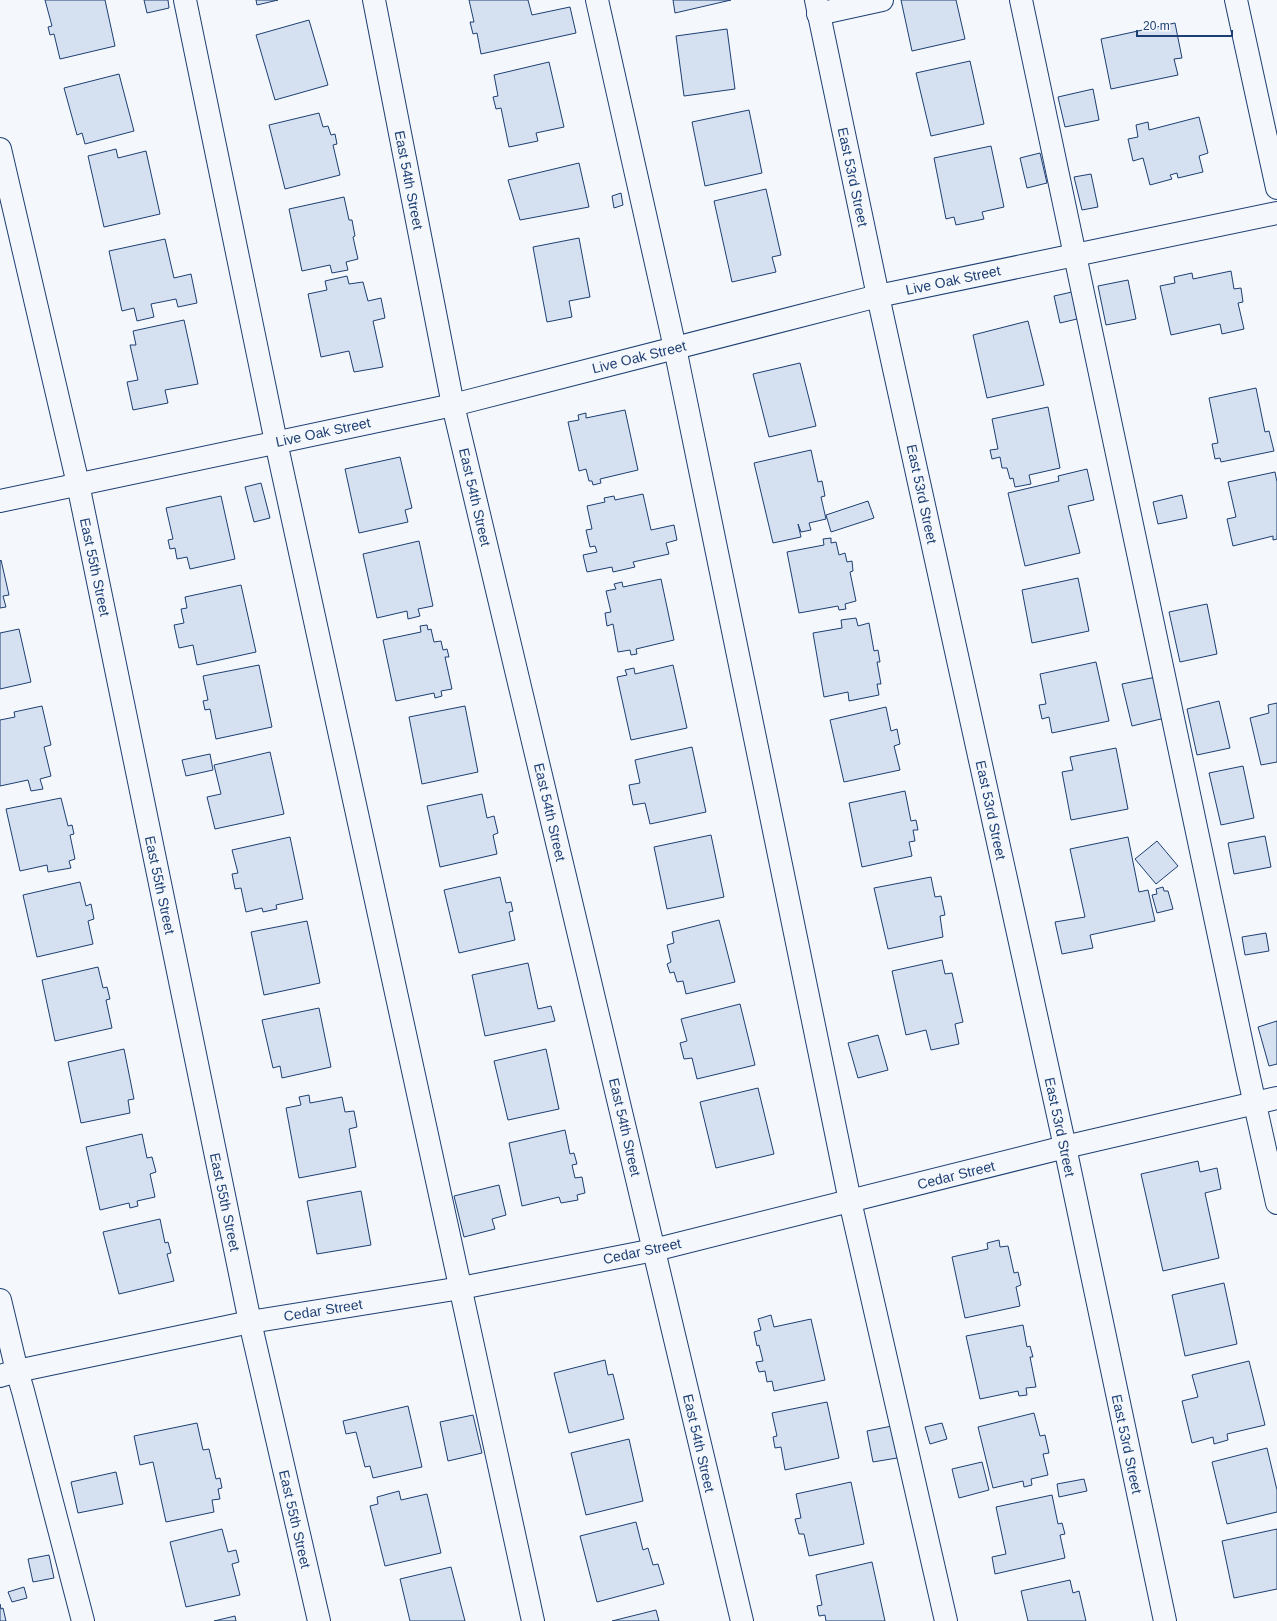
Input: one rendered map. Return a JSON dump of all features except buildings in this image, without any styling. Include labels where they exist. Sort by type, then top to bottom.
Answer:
[{"type":"street","points":[[185,0],[276,442],[461,1288],[532,1621]]},
{"type":"street","name":"East 54th Street","points":[[374,0],[453,405],[742,1621]]},
{"type":"street","points":[[597,0],[675,348],[850,1201],[946,1621]]},
{"type":"street","points":[[817,7],[882,0]]},
{"type":"street","points":[[1021,0],[1254,1103],[1277,1203]]},
{"type":"street","points":[[1236,0],[1277,188]]},
{"type":"street","name":"East 53rd Street","points":[[817,7],[878,296],[1065,1147],[1165,1621]]},
{"type":"street","name":"East 55th Street","points":[[0,149],[78,484],[250,1322],[319,1621]]},
{"type":"street","name":"Live Oak Street","points":[[0,501],[453,405],[878,296],[1277,213]]},
{"type":"street","name":"Cedar Street","points":[[8,1373],[250,1322],[461,1288],[654,1250],[1065,1147],[1277,1098]]},
{"type":"street","points":[[0,1300],[8,1373],[23,1391],[83,1621]]}]
